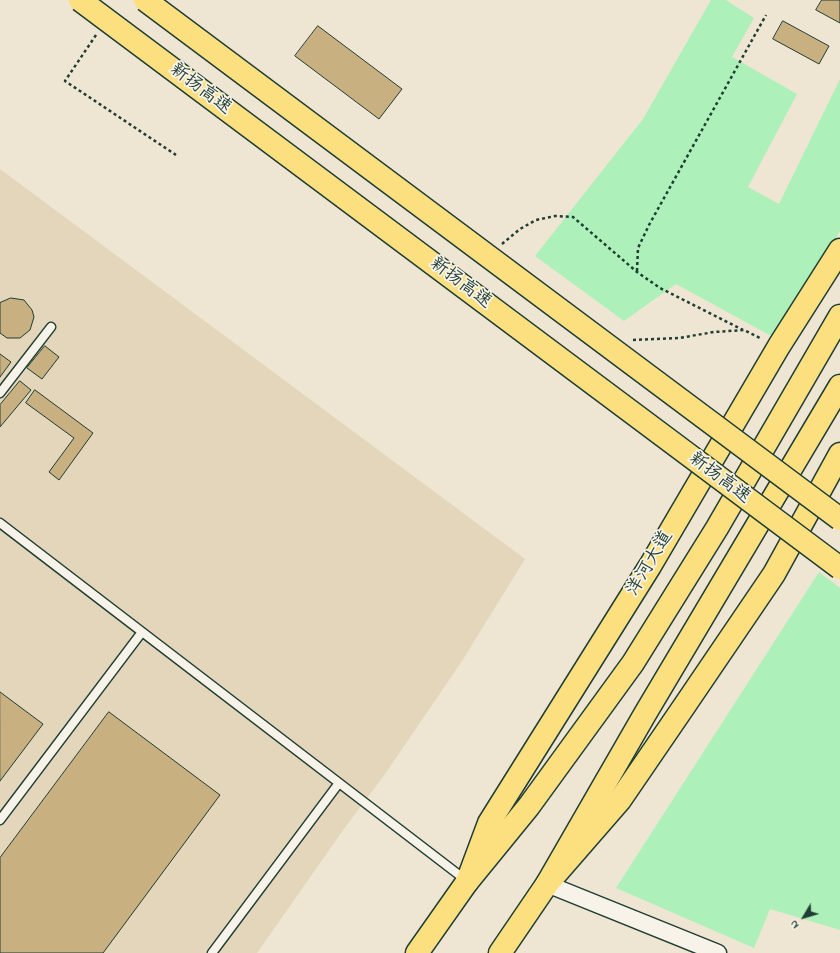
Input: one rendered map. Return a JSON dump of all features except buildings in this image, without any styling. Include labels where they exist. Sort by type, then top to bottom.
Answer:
[{"type":"main road","name":"新扬高速","points":[[80,0],[840,568]]},
{"type":"main road","points":[[145,0],[840,519]]},
{"type":"main road","name":"洋河大道","points":[[467,882],[488,823],[650,566],[779,346],[840,250]]},
{"type":"main road","name":"洋河大道","points":[[417,953],[467,882],[528,806],[632,663],[717,528],[840,316]]},
{"type":"main road","points":[[500,953],[547,884],[645,714],[840,386]]},
{"type":"main road","points":[[547,884],[620,800],[685,705],[774,574],[840,454]]},
{"type":"street","points":[[547,884],[718,953]]},
{"type":"lane","points":[[0,393],[51,327]]},
{"type":"lane","points":[[0,523],[467,882]]},
{"type":"lane","points":[[0,820],[142,632]]},
{"type":"lane","points":[[212,953],[339,783]]},
{"type":"path","points":[[637,272],[638,248],[652,219],[766,15]]},
{"type":"path","points":[[99,31],[65,81],[176,156]]},
{"type":"path","points":[[498,248],[520,229],[536,220],[554,216],[573,217],[637,272],[660,288],[779,346]]},
{"type":"path","points":[[631,340],[679,338],[714,332],[744,330]]},
{"type":"shaded area","points":[[0,169],[525,559],[462,661],[385,774],[346,826],[257,953],[0,953]]},
{"type":"green space","points":[[711,0],[726,0],[754,18],[732,57],[797,94],[748,187],[779,204],[840,79],[840,231],[817,272],[773,337],[676,284],[624,321],[535,256],[643,119]]},
{"type":"green space","points":[[819,572],[840,588],[840,930],[770,909],[754,948],[616,888]]}]
